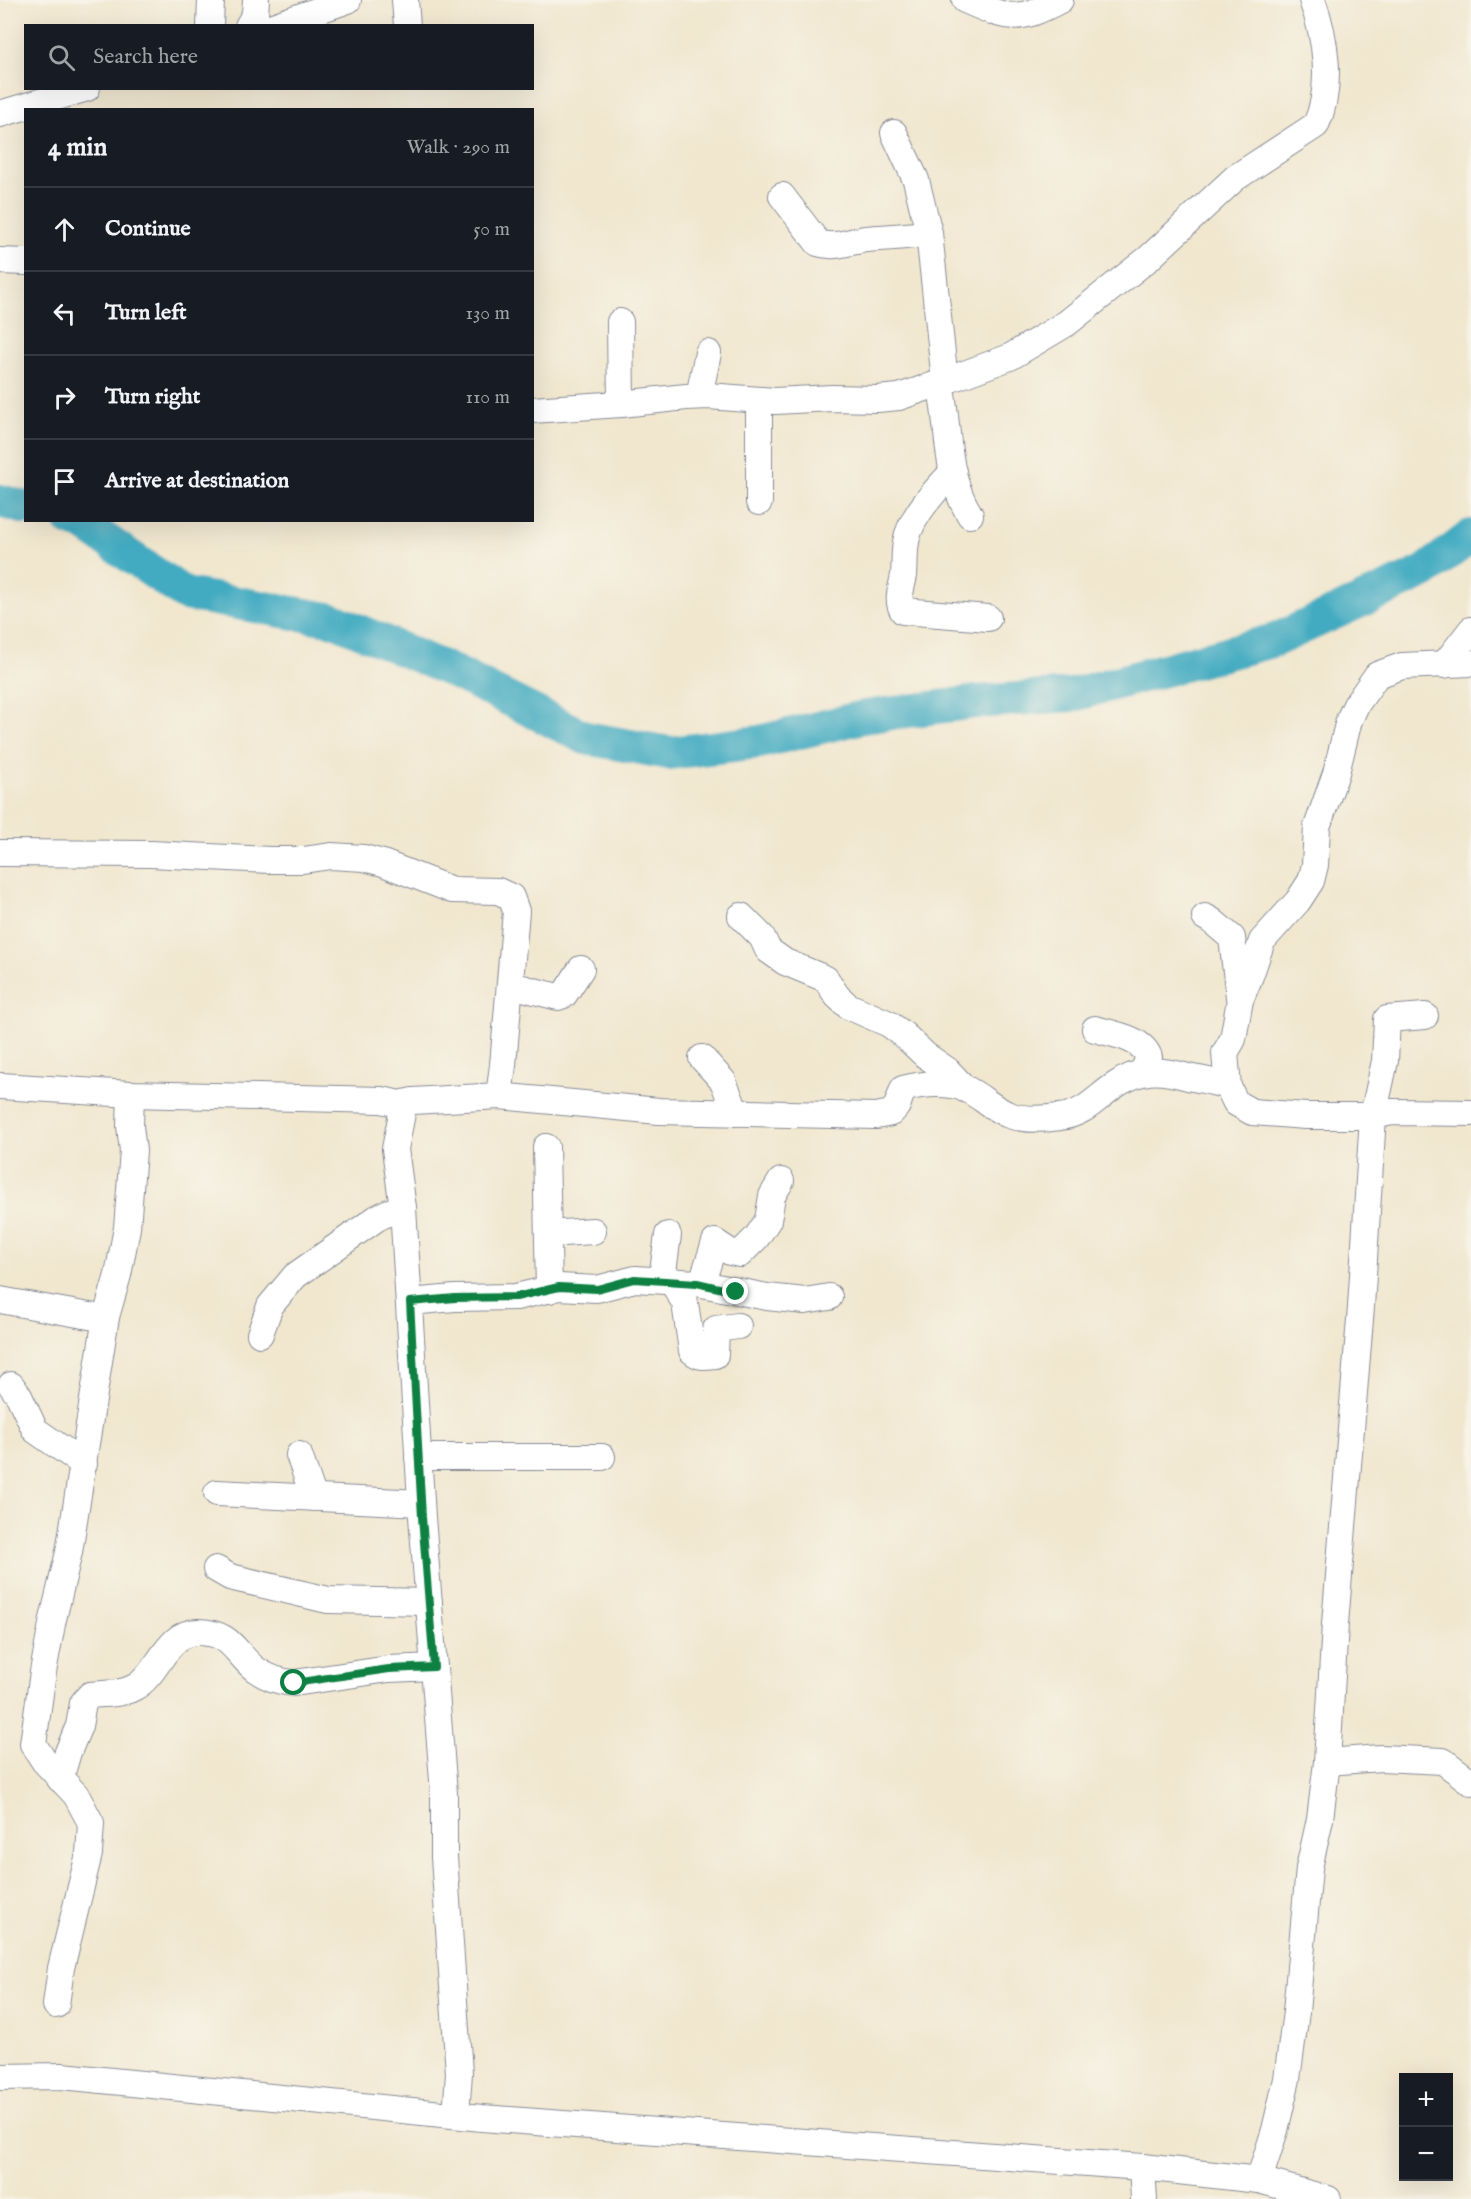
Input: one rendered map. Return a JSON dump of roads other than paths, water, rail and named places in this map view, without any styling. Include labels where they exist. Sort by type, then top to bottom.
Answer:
[{"type":"street","points":[[210,24],[211,0]]},
{"type":"street","points":[[249,24],[255,14],[256,0]]},
{"type":"street","points":[[279,24],[348,0]]},
{"type":"street","points":[[405,0],[407,24]]},
{"type":"street","points":[[965,0],[1008,16],[1021,16],[1060,0]]},
{"type":"street","points":[[534,410],[699,396],[759,400],[899,398],[1010,357],[1066,323],[1157,251],[1235,178],[1317,125],[1325,96],[1326,77],[1325,53],[1312,0]]},
{"type":"street","points":[[0,114],[80,90]]},
{"type":"street","points":[[894,133],[916,180],[929,233],[948,451],[957,490],[970,515]]},
{"type":"street","points":[[782,196],[819,243],[826,246],[864,239],[901,238],[929,233]]},
{"type":"street","points":[[0,261],[24,262]]},
{"type":"street","points":[[620,322],[621,404]]},
{"type":"street","points":[[699,396],[708,352]]},
{"type":"street","points":[[759,400],[759,502]]},
{"type":"street","points":[[953,472],[931,496],[906,540],[900,606],[903,611],[988,618]]},
{"type":"street","points":[[1444,665],[1471,630]]},
{"type":"street","points":[[1471,663],[1402,666],[1377,675],[1356,705],[1317,827],[1315,865],[1311,881],[1298,902],[1262,941],[1240,1000],[1233,1039],[1225,1053],[1228,1087],[1236,1103],[1252,1112],[1306,1116],[1373,1116],[1392,1112],[1471,1113]]},
{"type":"street","points":[[0,852],[151,854],[270,860],[303,860],[331,856],[364,858],[452,890],[498,891],[511,897],[516,911],[499,1096]]},
{"type":"street","points":[[741,916],[762,937],[768,950],[785,962],[826,979],[837,996],[848,1006],[889,1024],[925,1055],[947,1070],[965,1089],[987,1104],[1011,1115],[1062,1117],[1091,1106],[1113,1086],[1143,1072],[1172,1072],[1218,1082],[1228,1087]]},
{"type":"street","points":[[1205,917],[1232,938],[1240,1000]]},
{"type":"street","points":[[511,985],[558,997],[564,994],[581,969]]},
{"type":"street","points":[[1259,2180],[1275,2130],[1287,2079],[1296,2012],[1309,1868],[1320,1819],[1327,1762],[1335,1624],[1362,1295],[1373,1116],[1385,1061],[1387,1019],[1425,1017]]},
{"type":"street","points":[[1095,1029],[1138,1043],[1146,1049],[1149,1057],[1143,1072]]},
{"type":"street","points":[[702,1058],[723,1081],[736,1113]]},
{"type":"street","points":[[0,1086],[131,1094],[382,1100],[399,1104],[450,1098],[499,1096],[659,1111],[876,1116],[891,1113],[897,1106],[903,1089],[953,1086],[965,1089]]},
{"type":"street","points":[[56,2005],[61,1968],[89,1854],[91,1822],[75,1796],[44,1761],[33,1744],[43,1672],[69,1552],[106,1317],[118,1275],[130,1195],[133,1151],[130,1126],[131,1094]]},
{"type":"street","points":[[404,1103],[394,1149],[403,1208],[421,1503],[444,1793],[444,1857],[459,2073],[456,2115]]},
{"type":"street","points":[[546,1148],[549,1290]]},
{"type":"street","points":[[697,1283],[704,1276],[714,1242],[730,1252],[740,1254],[758,1237],[768,1220],[772,1196],[780,1181]]},
{"type":"street","points":[[260,1334],[270,1306],[295,1276],[377,1218],[403,1208]]},
{"type":"street","points":[[548,1234],[593,1231]]},
{"type":"street","points":[[668,1235],[667,1280],[685,1303],[692,1351],[702,1357],[715,1355],[717,1351],[714,1332],[716,1329],[738,1326]]},
{"type":"street","points":[[410,1302],[455,1298],[516,1297],[559,1287],[597,1289],[626,1280],[697,1283],[767,1297],[805,1301],[829,1297]]},
{"type":"street","points":[[0,1300],[106,1317]]},
{"type":"street","points":[[11,1385],[19,1396],[35,1430],[84,1464]]},
{"type":"street","points":[[299,1455],[314,1498]]},
{"type":"street","points":[[418,1457],[602,1457]]},
{"type":"street","points":[[216,1493],[421,1503]]},
{"type":"street","points":[[216,1569],[230,1577],[328,1600],[429,1602]]},
{"type":"street","points":[[60,1779],[79,1726],[83,1703],[90,1695],[119,1694],[137,1686],[147,1677],[178,1637],[191,1632],[203,1632],[231,1642],[256,1669],[281,1682],[294,1683],[389,1669],[434,1667]]},
{"type":"street","points":[[1327,1762],[1381,1758],[1443,1761],[1471,1782]]},
{"type":"street","points":[[0,2077],[62,2076],[456,2115],[1142,2167],[1259,2180],[1328,2199]]},
{"type":"street","points":[[1142,2167],[1144,2199]]},
{"type":"waterway","points":[[0,501],[24,507]]},
{"type":"waterway","points":[[76,522],[83,524],[185,594],[334,620],[454,672],[586,738],[669,753],[759,742],[863,717],[976,702],[1072,695],[1275,640],[1424,572],[1471,536]]}]
